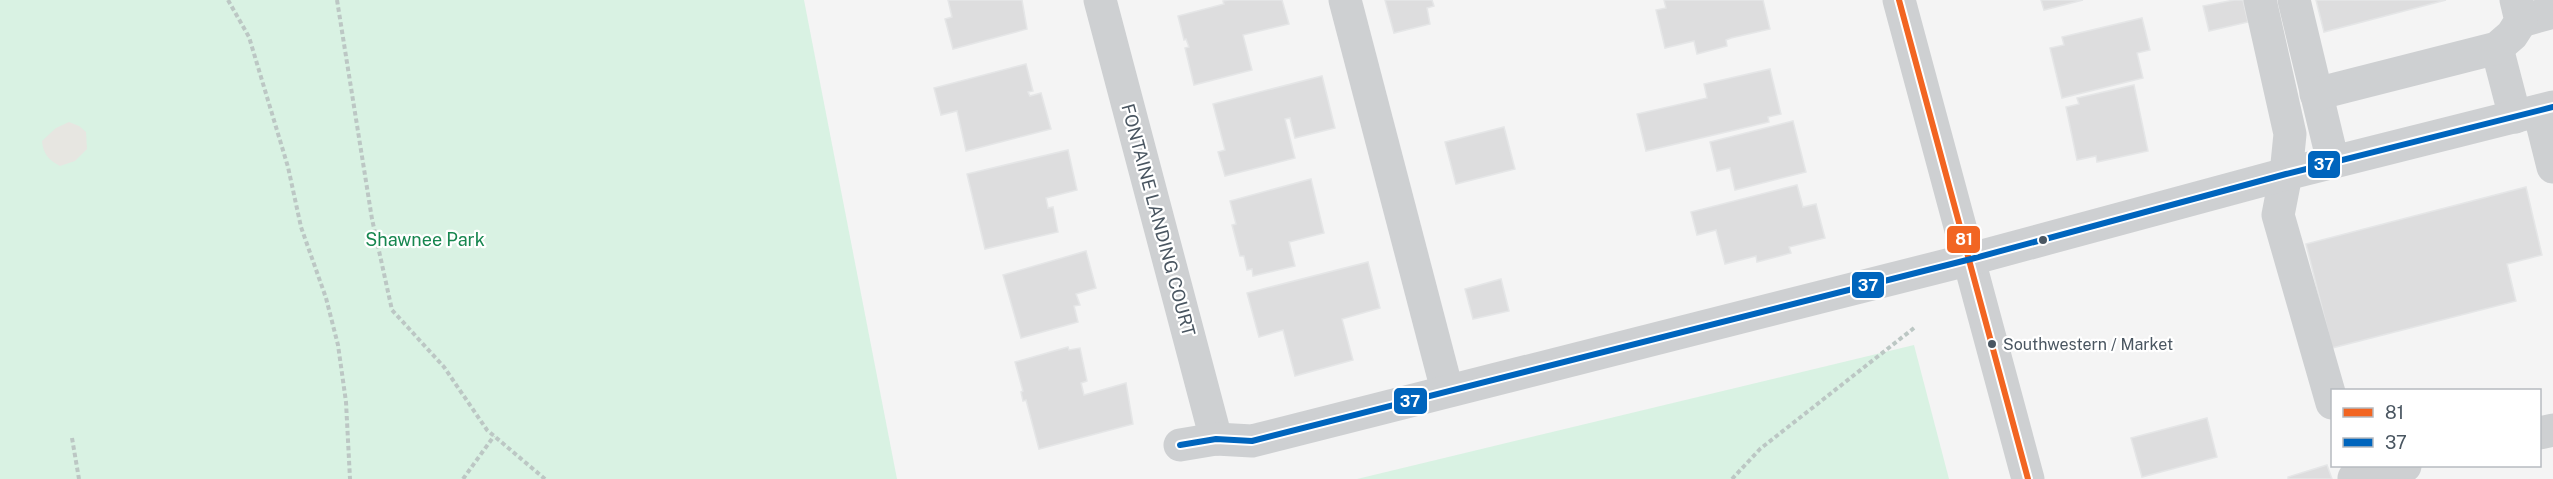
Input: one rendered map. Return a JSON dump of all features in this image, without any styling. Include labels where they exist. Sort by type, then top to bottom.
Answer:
[{"type":"street","name":"FONTAINE LANDING COURT","points":[[1100,0],[1216,439]]},
{"type":"street","points":[[1345,0],[1447,390]]},
{"type":"street","points":[[1899,0],[1971,259],[2028,479]]},
{"type":"street","points":[[2260,0],[2290,134],[2286,174],[2278,215],[2331,400]]},
{"type":"street","points":[[2294,0],[2332,162]]},
{"type":"street","points":[[2316,94],[2497,48],[2512,35],[2519,11],[2553,12]]},
{"type":"street","points":[[2497,48],[2536,112],[2553,167]]},
{"type":"street","points":[[1180,445],[1216,439],[1252,441],[1971,259],[2332,162],[2536,112]]},
{"type":"street","points":[[2353,474],[2393,467]]},
{"type":"path","points":[[228,0],[249,37],[288,167],[301,227],[326,298],[338,345],[345,402],[350,479]]},
{"type":"path","points":[[336,0],[372,219],[392,310],[444,367],[487,430],[545,479]]},
{"type":"path","points":[[1732,479],[1760,449],[1914,328]]},
{"type":"path","points":[[463,479],[494,436]]},
{"type":"path","points":[[72,438],[79,479]]},
{"type":"green space","name":"Shawnee Park","points":[[0,0],[804,0],[897,479],[0,479]]},
{"type":"green space","points":[[1914,345],[1949,479],[1357,479]]},
{"type":"sand","points":[[69,122],[86,132],[87,149],[75,161],[60,166],[47,156],[42,141],[56,128]]},
{"type":"building","points":[[948,0],[1022,0],[1027,29],[953,49],[945,19],[952,17]]},
{"type":"building","points":[[1282,0],[1289,24],[1243,35],[1252,70],[1194,85],[1185,48],[1189,47],[1186,39],[1184,40],[1178,16],[1224,4],[1223,1]]},
{"type":"building","points":[[1385,0],[1432,0],[1434,6],[1427,8],[1430,24],[1394,33]]},
{"type":"building","points":[[1664,0],[1763,0],[1770,29],[1731,38],[1726,40],[1727,46],[1697,54],[1694,41],[1665,48],[1656,10],[1666,8]]},
{"type":"building","points":[[2041,0],[2083,0],[2044,10]]},
{"type":"building","points":[[2243,0],[2248,22],[2209,31],[2203,6]]},
{"type":"building","points":[[2316,0],[2446,0],[2324,32]]},
{"type":"building","points":[[2142,18],[2150,50],[2137,53],[2143,78],[2062,98],[2050,48],[2064,45],[2062,37]]},
{"type":"building","points":[[1026,64],[1033,91],[1028,92],[1030,96],[1041,93],[1051,129],[966,151],[957,111],[941,115],[934,88]]},
{"type":"building","points":[[1770,69],[1781,114],[1768,117],[1769,122],[1646,151],[1637,114],[1707,98],[1704,84]]},
{"type":"building","points":[[1322,76],[1335,128],[1295,138],[1290,118],[1285,119],[1295,158],[1225,176],[1218,152],[1225,150],[1213,104]]},
{"type":"building","points":[[2134,85],[2148,151],[2097,162],[2096,156],[2077,160],[2066,107],[2079,104],[2077,98]]},
{"type":"building","points":[[1793,121],[1806,172],[1735,190],[1730,168],[1717,171],[1710,142]]},
{"type":"building","points":[[1504,127],[1515,169],[1456,184],[1445,142]]},
{"type":"building","points":[[1068,150],[1077,190],[1046,198],[1048,208],[1053,207],[1058,232],[985,249],[967,174]]},
{"type":"building","points":[[1311,179],[1324,233],[1289,242],[1295,266],[1253,276],[1252,269],[1247,270],[1244,256],[1240,256],[1232,225],[1236,224],[1230,201]]},
{"type":"building","points":[[1797,185],[1803,207],[1816,204],[1825,238],[1789,247],[1791,253],[1757,262],[1756,256],[1725,264],[1716,230],[1697,235],[1691,212]]},
{"type":"building","points":[[2526,187],[2542,255],[2507,264],[2516,301],[2332,348],[2306,244]]},
{"type":"building","points":[[1086,251],[1096,288],[1076,294],[1080,305],[1074,306],[1078,322],[1021,338],[1003,275]]},
{"type":"building","points":[[1368,262],[1380,308],[1342,319],[1353,360],[1295,376],[1283,330],[1259,337],[1247,293]]},
{"type":"building","points":[[1501,279],[1509,311],[1473,319],[1465,289]]},
{"type":"building","points":[[1068,347],[1069,350],[1080,348],[1087,381],[1081,383],[1084,395],[1126,383],[1133,424],[1039,449],[1026,400],[1023,401],[1021,392],[1023,391],[1015,362]]},
{"type":"building","points":[[2207,418],[2217,457],[2142,477],[2131,438]]},
{"type":"building","points":[[2327,465],[2332,479],[2288,479],[2288,477]]},
{"type":"transit line","name":"81","points":[[1899,0],[2028,479]]},
{"type":"transit line","name":"37","points":[[1180,445],[1216,439],[1252,441],[1971,259],[2286,174],[2553,107]]},
{"type":"place","name":"Southwestern / Market","points":[[1992,344]]}]
